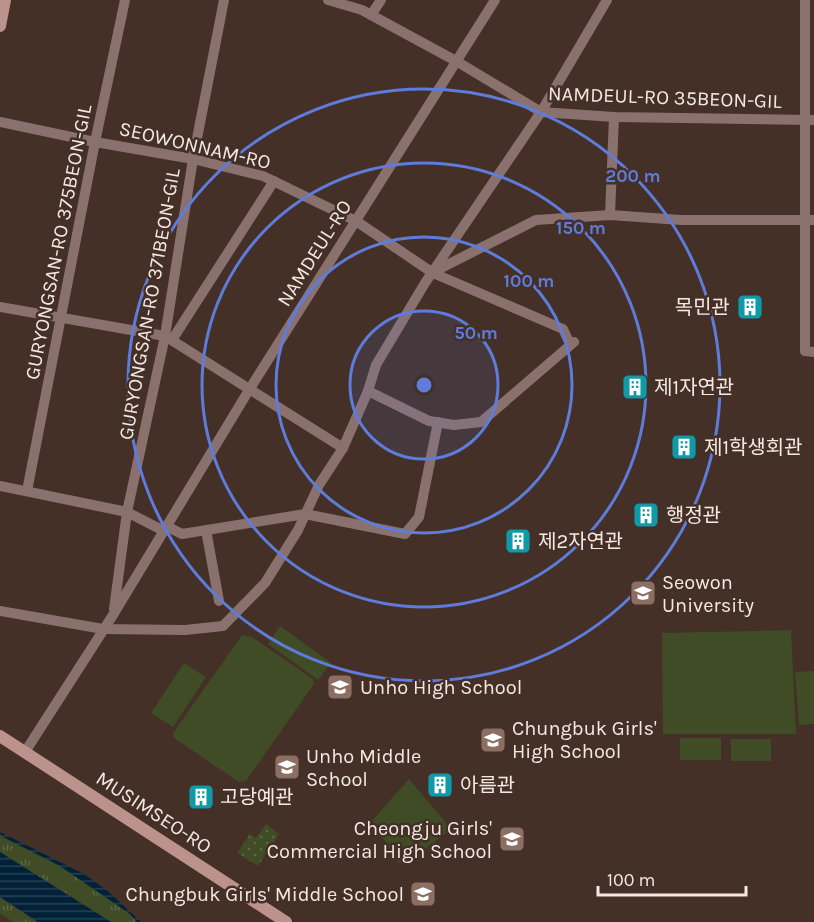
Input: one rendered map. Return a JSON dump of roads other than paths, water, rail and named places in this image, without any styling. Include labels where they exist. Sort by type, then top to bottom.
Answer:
[{"type":"street","points":[[0,26],[5,0]]},
{"type":"street","name":"GURYONGSAN-RO 375BEON-GIL","points":[[27,491],[62,319],[94,142],[125,0]]},
{"type":"street","name":"GURYONGSAN-RO 371BEON-GIL","points":[[113,615],[127,512],[168,338],[193,159],[224,0]]},
{"type":"street","name":"NAMDEUL-RO 35BEON-GIL","points":[[328,0],[357,4],[371,15],[456,61],[541,112],[614,117],[809,120]]},
{"type":"street","points":[[371,15],[381,0]]},
{"type":"street","name":"NAMDEUL-RO","points":[[25,752],[113,615],[249,390],[495,0]]},
{"type":"street","points":[[0,611],[104,629],[185,630],[223,626],[265,583],[305,513],[318,485],[343,448],[368,391],[376,365],[432,273],[541,112],[608,0]]},
{"type":"street","points":[[805,0],[810,220],[805,351],[814,352]]},
{"type":"street","points":[[610,214],[614,117]]},
{"type":"street","name":"SEOWONNAM-RO","points":[[0,122],[94,142],[193,159],[263,176],[356,221],[432,273],[563,329],[570,344],[574,342],[481,422],[454,425],[438,422]]},
{"type":"street","points":[[168,338],[274,181]]},
{"type":"street","points":[[432,273],[536,220],[610,214],[681,220],[810,220]]},
{"type":"street","points":[[0,307],[168,338],[343,448]]},
{"type":"street","points":[[0,486],[127,512],[165,529],[183,534],[305,513],[405,534],[419,518],[438,422],[429,421],[368,391]]},
{"type":"street","points":[[206,530],[219,601]]},
{"type":"street","name":"MUSIMSEO-RO","points":[[0,736],[286,922]]},
{"type":"water","points":[[0,832],[84,874],[109,892],[141,922],[137,922],[130,914],[60,866],[1,836]]},
{"type":"water","points":[[0,852],[111,922],[38,922],[0,897]]},
{"type":"place","name":"목민관","points":[[750,307]]},
{"type":"place","name":"제1자연관","points":[[635,387]]},
{"type":"place","name":"제1학생회관","points":[[684,447]]},
{"type":"place","name":"행정관","points":[[646,515]]},
{"type":"place","name":"제2자연관","points":[[518,541]]},
{"type":"place","name":"Seowon University","points":[[643,593]]},
{"type":"place","name":"Unho High School","points":[[340,687]]},
{"type":"place","name":"Chungbuk Girls' High School","points":[[493,740]]},
{"type":"place","name":"Unho Middle School","points":[[287,767]]},
{"type":"place","name":"아름관","points":[[440,785]]},
{"type":"place","name":"고당예관","points":[[201,797]]},
{"type":"place","name":"Cheongju Girls' Commercial High School","points":[[512,839]]},
{"type":"place","name":"Chungbuk Girls' Middle School","points":[[423,894]]}]
